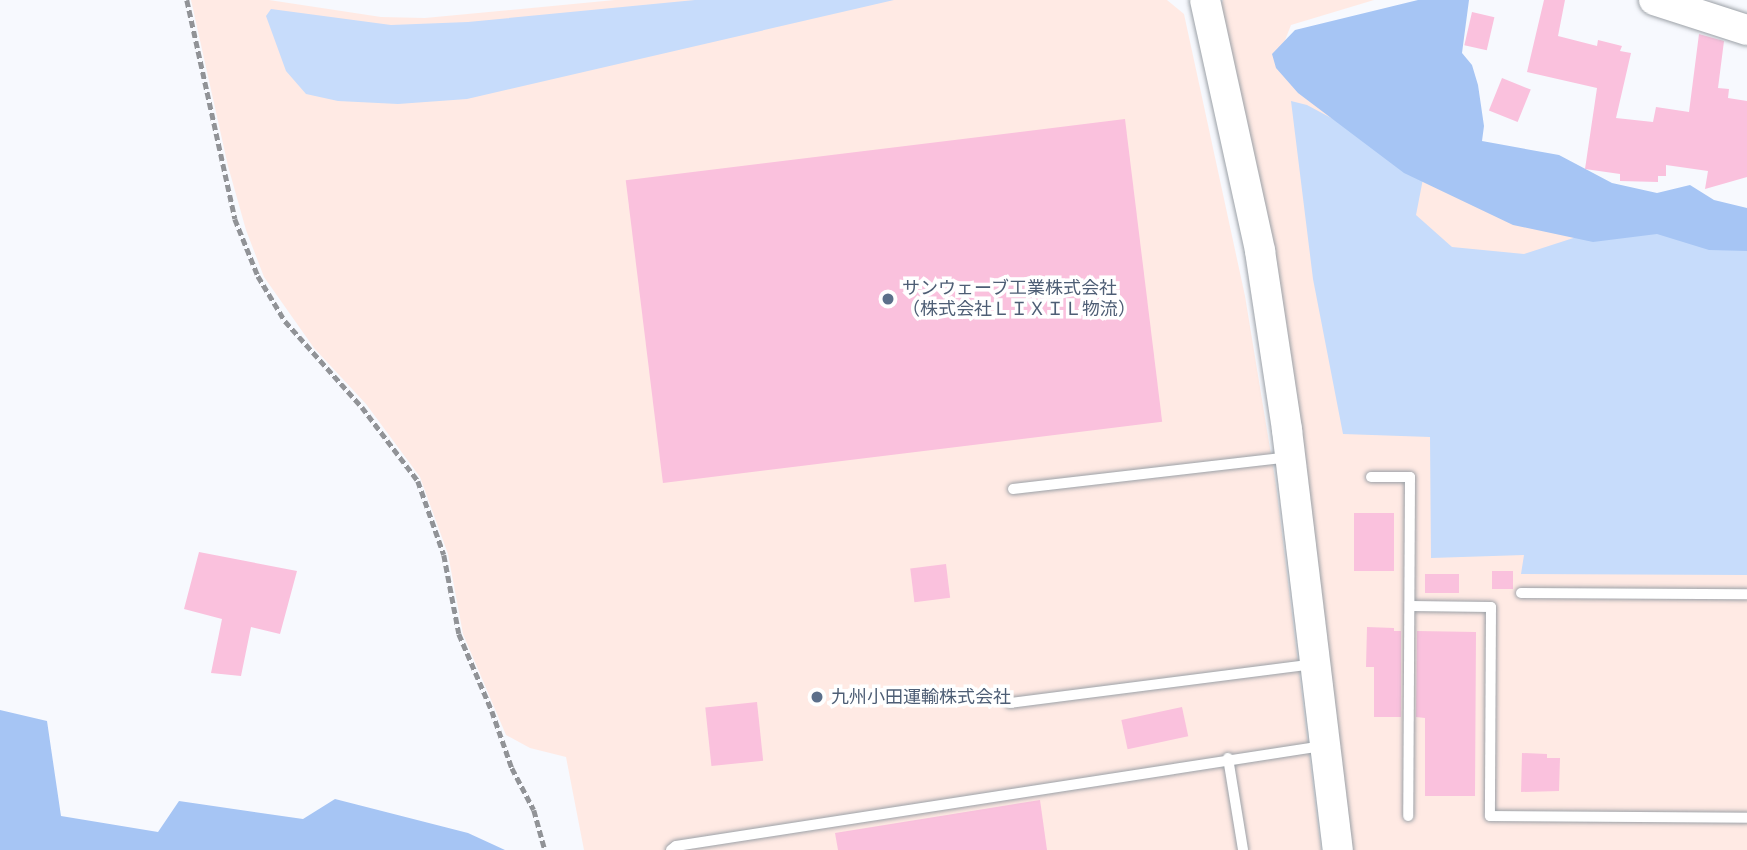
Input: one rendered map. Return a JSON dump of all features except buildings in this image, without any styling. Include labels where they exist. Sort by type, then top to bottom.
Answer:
[{"type":"street","points":[[1205,0],[1260,251],[1291,457],[1338,850]]},
{"type":"street","points":[[1654,0],[1747,30]]},
{"type":"lane","points":[[1013,489],[1291,457]]},
{"type":"lane","points":[[1371,477],[1410,477],[1408,816]]},
{"type":"lane","points":[[1521,593],[1747,594]]},
{"type":"lane","points":[[1410,606],[1491,607],[1490,816],[1747,818]]},
{"type":"lane","points":[[1010,703],[1316,664]]},
{"type":"lane","points":[[671,850],[690,844],[1228,758],[1326,746]]},
{"type":"lane","points":[[1228,758],[1242,850]]},
{"type":"path","points":[[187,0],[235,219],[258,276],[285,321],[362,407],[418,481],[444,555],[459,634],[492,711],[512,768],[534,810],[545,850]]},
{"type":"shaded area","points":[[191,0],[269,0],[381,17],[425,18],[615,0],[1167,0],[1184,14],[1245,296],[1276,485],[1321,850],[584,850],[566,757],[530,748],[506,735],[463,634],[448,554],[420,477],[366,404],[314,348],[264,277],[246,230],[228,166]]},
{"type":"shaded area","points":[[695,0],[894,0],[467,99],[398,104],[338,101],[306,94],[286,71],[266,16],[271,9],[391,25],[468,22]]},
{"type":"shaded area","points":[[1223,0],[1374,0],[1291,25],[1282,48],[1316,86],[1747,232],[1747,850],[1351,850],[1220,8]]},
{"type":"shaded area","points":[[1418,0],[1469,0],[1462,53],[1472,65],[1478,85],[1484,126],[1482,141],[1559,155],[1612,183],[1657,193],[1690,185],[1714,200],[1747,208],[1747,251],[1709,250],[1657,234],[1593,242],[1513,225],[1404,173],[1298,93],[1276,68],[1272,54],[1295,30]]},
{"type":"shaded area","points":[[1291,101],[1307,105],[1348,127],[1428,153],[1416,215],[1452,247],[1524,254],[1632,219],[1747,241],[1747,575],[1521,574],[1524,555],[1431,558],[1430,437],[1343,434],[1313,279]]},
{"type":"shaded area","points":[[0,710],[47,721],[61,816],[158,832],[179,801],[303,819],[335,799],[468,833],[505,850],[0,850]]},
{"type":"place","name":"サンウェーブ工業株式会社 （株式会社ＬＩＸＩＬ物流）","points":[[888,299]]},
{"type":"place","name":"九州小田運輸株式会社","points":[[817,697]]}]
